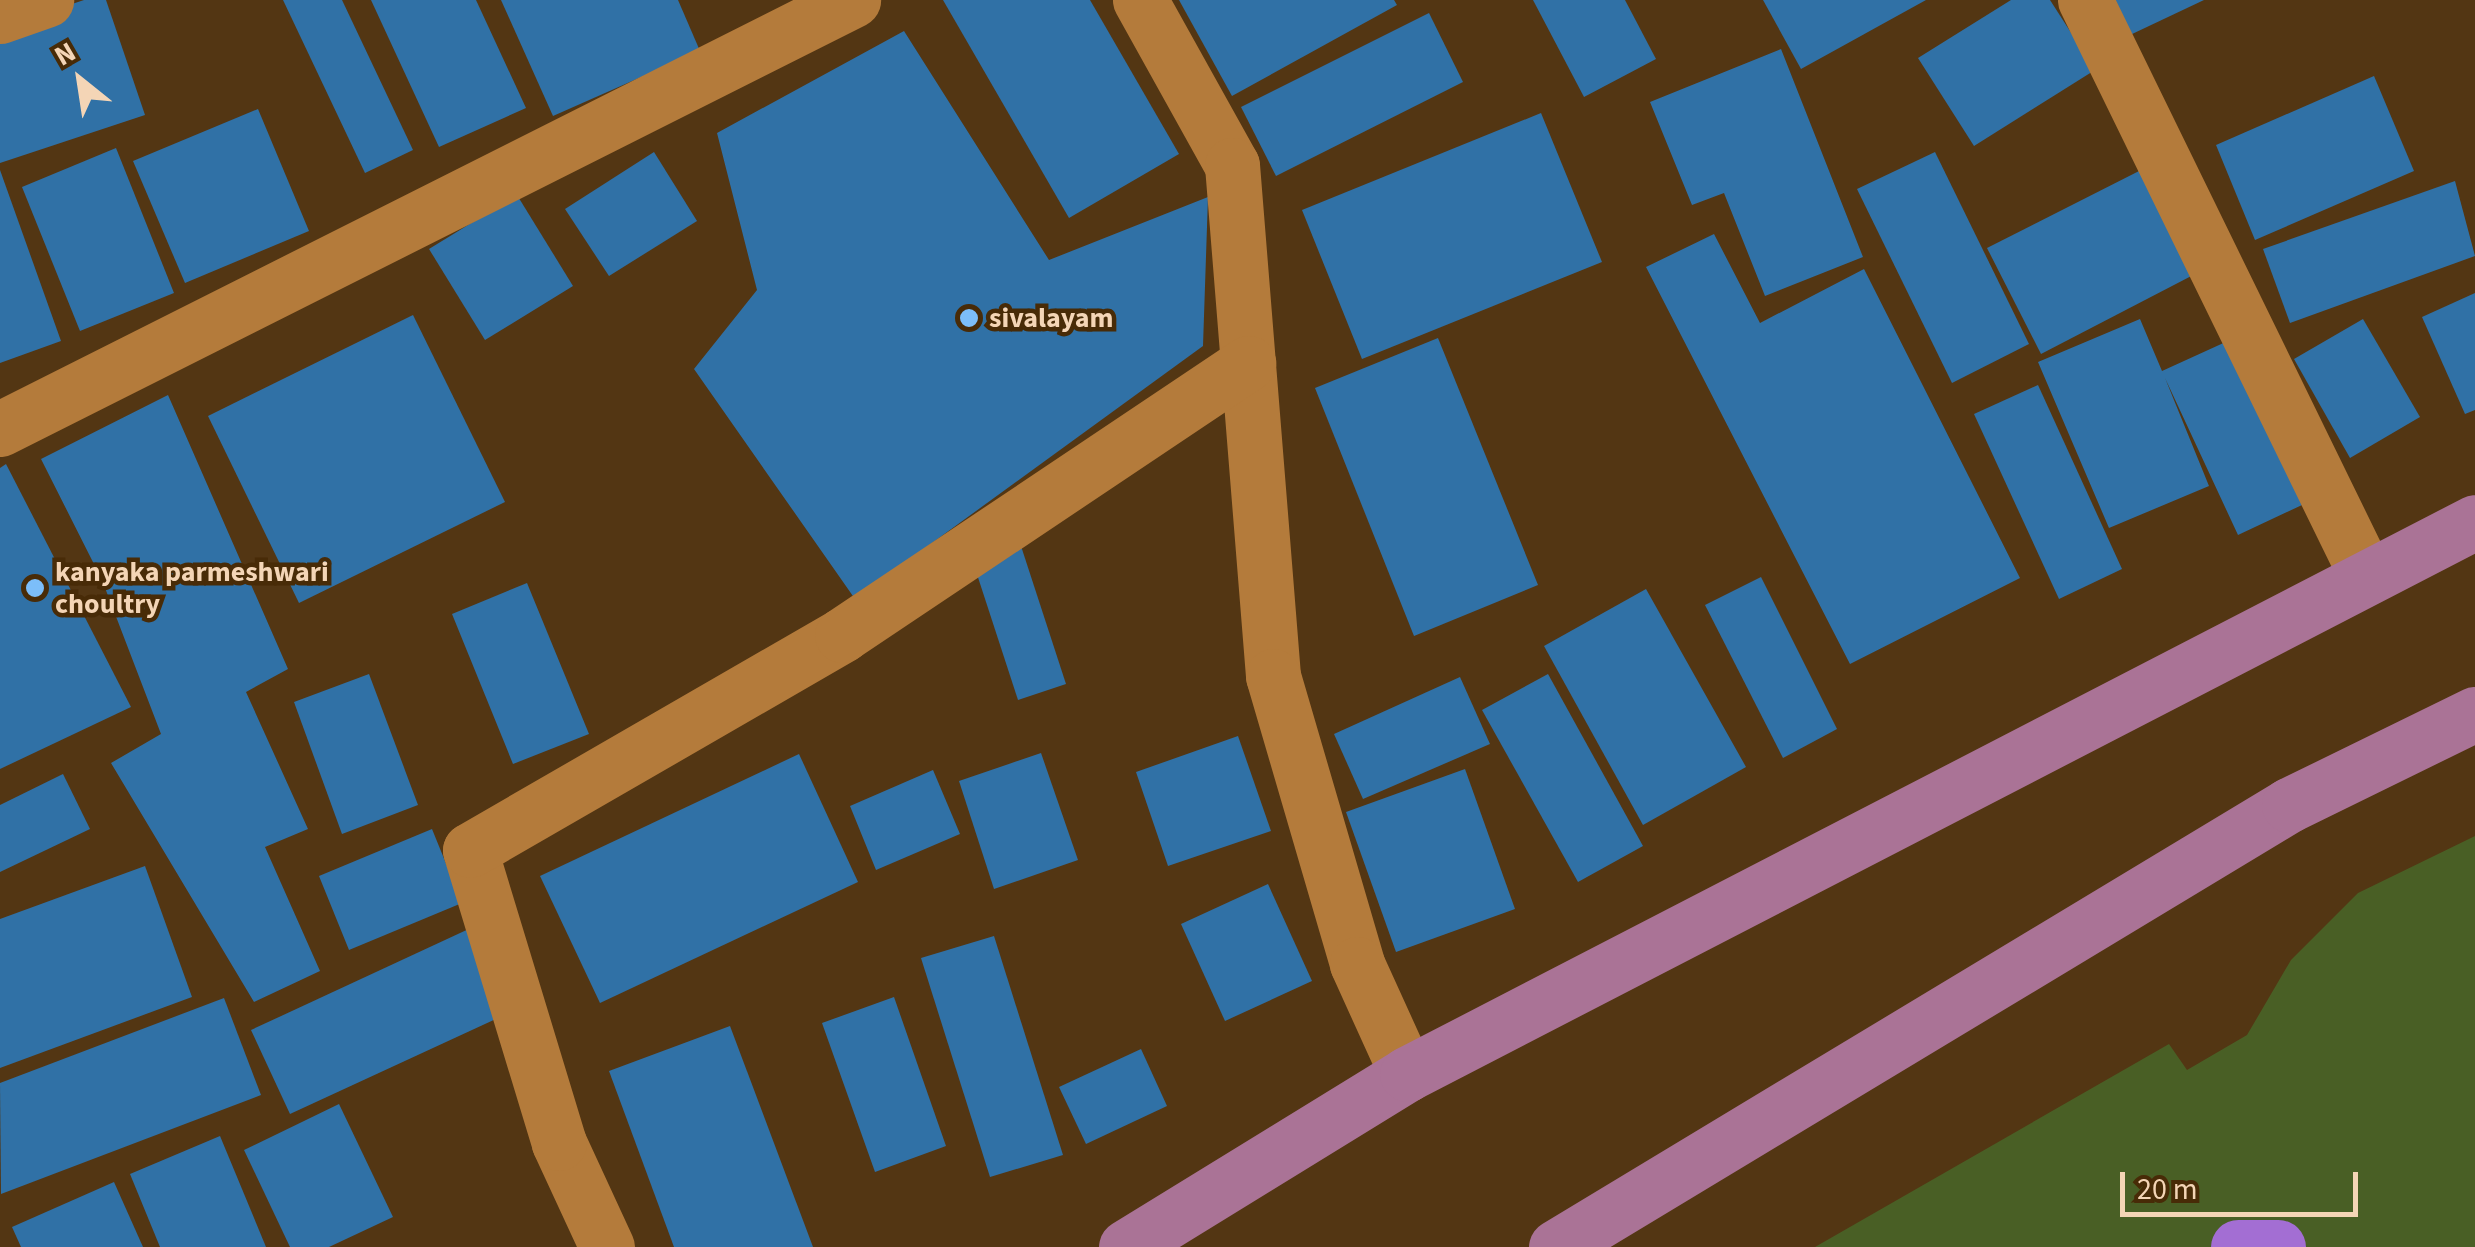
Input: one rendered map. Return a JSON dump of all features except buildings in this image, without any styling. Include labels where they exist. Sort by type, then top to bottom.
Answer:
[{"type":"highway","points":[[2238,1247],[2278,1247]]},
{"type":"main road","points":[[1126,1247],[1407,1074],[2475,522]]},
{"type":"main road","points":[[1556,1247],[2290,805],[2475,714]]},
{"type":"street","points":[[0,16],[46,0]]},
{"type":"street","points":[[0,429],[770,17],[854,0]]},
{"type":"street","points":[[1140,0],[1232,165],[1273,676],[1357,964],[1407,1074]]},
{"type":"street","points":[[2084,0],[2366,575]]},
{"type":"street","points":[[607,1247],[559,1143],[470,850],[842,635],[1248,363]]},
{"type":"shaded area","points":[[2475,836],[2475,1247],[1815,1247],[2169,1044],[2187,1070],[2247,1035],[2291,960],[2358,893]]},
{"type":"place","name":"sivalayam","points":[[969,318]]},
{"type":"place","name":"kanyaka parmeshwari choultry","points":[[35,588]]}]
